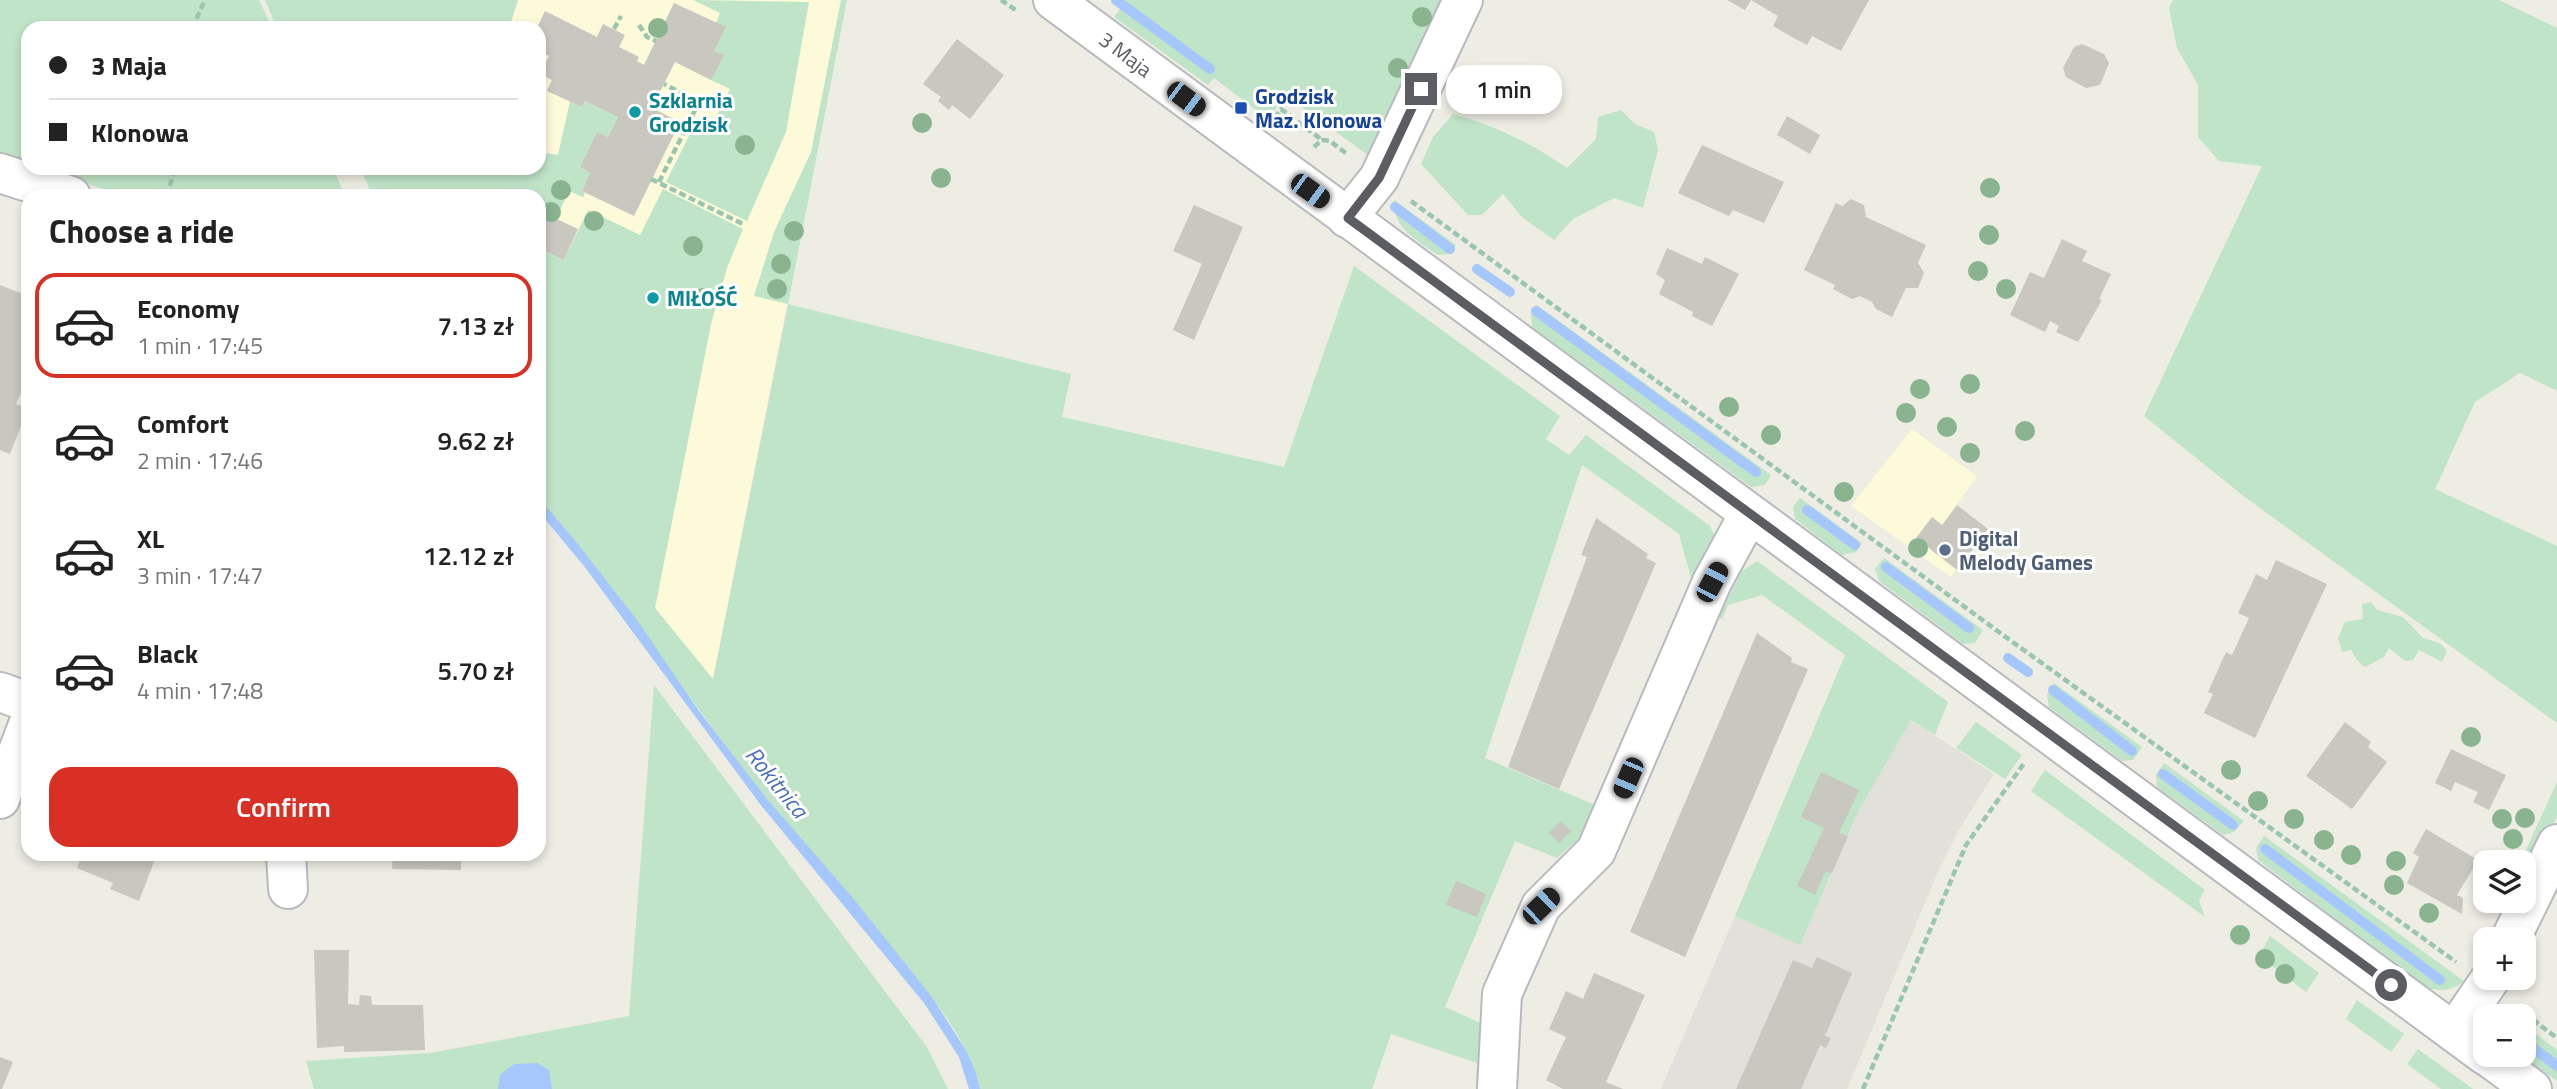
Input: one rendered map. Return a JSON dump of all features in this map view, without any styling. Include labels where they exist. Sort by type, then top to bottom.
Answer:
[{"type":"street","name":"3 Maja","points":[[1052,0],[2473,1045]]},
{"type":"street","points":[[1348,218],[1379,178],[1463,0]]},
{"type":"street","points":[[0,173],[49,189]]},
{"type":"street","points":[[1497,1089],[1502,994],[1507,982],[1541,906],[1597,851],[1712,582],[1749,514]]},
{"type":"street","points":[[0,692],[21,700]]},
{"type":"street","points":[[0,799],[21,744]]},
{"type":"street","points":[[2516,927],[2557,844]]},
{"type":"street","points":[[2454,1031],[2484,990]]},
{"type":"street","name":"3 Maja","points":[[2502,1067],[2532,1089]]},
{"type":"path","points":[[195,21],[205,0]]},
{"type":"path","points":[[614,29],[621,16]]},
{"type":"path","points":[[639,25],[647,37],[656,41]]},
{"type":"path","points":[[659,182],[699,102],[664,84]]},
{"type":"path","points":[[1272,121],[1281,109],[1322,140],[1330,141],[2003,635],[2473,970]]},
{"type":"path","points":[[1292,177],[1315,145],[1322,140]]},
{"type":"path","points":[[659,164],[666,168]]},
{"type":"path","points":[[651,180],[745,225]]},
{"type":"path","points":[[1863,1089],[1966,845],[2025,762]]},
{"type":"path","points":[[2500,990],[2557,1038]]},
{"type":"shaded area","points":[[518,0],[847,0],[713,680],[655,608],[711,324],[546,270],[546,189],[539,189],[539,175],[546,175],[546,21],[511,21]]},
{"type":"shaded area","points":[[1912,429],[1977,476],[1957,505],[1988,529],[1951,577],[1851,506]]},
{"type":"shaded area","points":[[1911,720],[1994,774],[1958,831],[1940,867],[1847,1089],[1661,1089],[1735,916],[1800,945],[1858,812]]},
{"type":"green space","points":[[0,0],[259,0],[269,21],[21,21],[21,163],[0,156]]},
{"type":"green space","points":[[265,0],[518,0],[511,21],[274,21]]},
{"type":"green space","points":[[693,0],[809,2],[786,132],[747,221],[666,182],[693,128],[707,135],[730,89],[711,80],[723,55],[714,51],[716,23],[720,13]]},
{"type":"green space","points":[[841,0],[847,0],[788,304],[754,296],[774,232],[811,152]]},
{"type":"green space","points":[[1126,0],[1445,0],[1369,156],[1285,95],[1268,119],[1214,78],[1208,85],[1114,17]]},
{"type":"green space","points":[[2173,0],[2499,0],[2557,28],[2557,391],[2520,373],[2475,402],[2435,489],[2557,546],[2557,723],[2246,498],[2144,416],[2262,166],[2219,161],[2198,137],[2198,85],[2177,48],[2169,8]]},
{"type":"green space","points":[[570,101],[582,107],[585,101],[618,117],[608,137],[597,132],[580,167],[590,173],[582,191],[585,193],[583,197],[569,191],[556,219],[546,214],[546,189],[370,189],[363,175],[546,175],[546,153],[558,155]]},
{"type":"green space","points":[[1621,110],[1635,124],[1654,132],[1658,150],[1643,208],[1614,198],[1573,219],[1554,240],[1522,217],[1503,194],[1482,215],[1468,215],[1421,164],[1433,137],[1453,114],[1513,136],[1567,168],[1596,139],[1598,117]]},
{"type":"green space","points":[[60,175],[336,175],[342,189],[103,189]]},
{"type":"green space","points":[[663,189],[743,229],[727,268],[711,324],[655,608],[713,679],[788,304],[1071,374],[1062,417],[1284,467],[1354,266],[1560,416],[1546,439],[1569,455],[1586,435],[1710,526],[1714,535],[1691,578],[1679,534],[1582,465],[1485,758],[1595,805],[1582,836],[1557,858],[1515,841],[1445,1007],[1485,1025],[1481,1087],[1476,1086],[1477,1063],[1391,1034],[1372,1089],[980,1089],[964,1047],[940,1009],[767,799],[546,506],[546,251],[564,260],[588,210],[640,235]]},
{"type":"green space","points":[[1394,200],[1456,245],[1450,254],[1438,255],[1408,233],[1397,218]]},
{"type":"green space","points":[[1537,305],[1771,475],[1765,485],[1751,487],[1532,327],[1531,312]]},
{"type":"green space","points":[[1800,498],[1862,543],[1856,552],[1842,555],[1795,519],[1793,507]]},
{"type":"green space","points":[[1884,558],[1983,630],[1975,643],[1963,644],[1879,581],[1875,569]]},
{"type":"green space","points":[[1757,561],[1948,702],[1935,735],[1911,720],[1858,812],[1800,945],[1735,916],[1845,655],[1762,595],[1728,605],[1722,619],[1718,617],[1742,571]]},
{"type":"green space","points":[[2371,602],[2377,610],[2403,617],[2423,638],[2440,643],[2447,651],[2442,662],[2419,650],[2413,660],[2405,661],[2389,648],[2384,657],[2365,667],[2351,650],[2342,652],[2338,638],[2345,622],[2363,619],[2362,604]]},
{"type":"green space","points":[[2054,683],[2142,747],[2133,760],[2122,761],[2049,707],[2047,695]]},
{"type":"green space","points":[[654,685],[927,1047],[948,1089],[314,1089],[306,1061],[430,1053],[629,1016]]},
{"type":"green space","points":[[1976,722],[2022,755],[2005,779],[1956,748]]},
{"type":"green space","points":[[2164,763],[2244,821],[2234,832],[2223,835],[2157,787],[2156,775]]},
{"type":"green space","points":[[2045,770],[2205,890],[2199,901],[2205,917],[2031,791]]},
{"type":"green space","points":[[2557,782],[2557,816],[2536,860],[2536,850],[2526,850]]},
{"type":"green space","points":[[2264,836],[2464,981],[2445,990],[2425,987],[2258,860],[2256,848]]},
{"type":"green space","points":[[2270,936],[2319,973],[2306,992],[2259,956]]},
{"type":"green space","points":[[2357,1000],[2404,1034],[2391,1052],[2346,1019]]},
{"type":"green space","points":[[2536,1034],[2557,1050],[2557,1081],[2536,1066]]},
{"type":"green space","points":[[2418,1049],[2473,1089],[2441,1089],[2407,1064]]},
{"type":"water","points":[[546,506],[637,620],[699,711],[767,799],[852,897],[932,997],[967,1052],[980,1089],[969,1089],[959,1057],[924,1003],[760,804],[584,566],[546,520]]},
{"type":"water","points":[[537,1063],[549,1070],[552,1089],[498,1089],[500,1075],[514,1064]]},
{"type":"building","points":[[1727,0],[1751,0],[1745,10]]},
{"type":"building","points":[[1751,0],[1869,0],[1841,51],[1812,36],[1807,45],[1790,36],[1773,26],[1778,16]]},
{"type":"building","name":"Szklarnia Grodzisk","points":[[674,3],[726,27],[714,51],[724,55],[711,80],[675,62],[652,108],[680,122],[634,216],[582,191],[590,173],[580,167],[597,132],[608,137],[618,117],[585,101],[582,107],[547,91],[552,80],[546,77],[546,62],[549,56],[546,54],[546,21],[540,21],[545,11],[597,37],[603,24],[625,35],[619,47],[639,57],[637,61],[644,65]]},
{"type":"building","points":[[957,39],[1004,75],[970,119],[952,105],[949,110],[938,101],[941,97],[923,84]]},
{"type":"building","points":[[2082,44],[2104,54],[2109,63],[2100,85],[2086,88],[2066,77],[2063,68],[2074,47]]},
{"type":"building","points":[[1787,116],[1820,135],[1810,154],[1777,135]]},
{"type":"building","points":[[1702,145],[1784,182],[1764,223],[1733,210],[1729,216],[1678,193]]},
{"type":"building","points":[[1851,199],[1864,205],[1866,217],[1926,245],[1918,263],[1924,273],[1918,288],[1906,288],[1892,317],[1876,309],[1872,302],[1860,296],[1852,299],[1833,289],[1835,285],[1804,270],[1836,203],[1842,206]]},
{"type":"building","points":[[1194,205],[1243,227],[1194,340],[1173,330],[1202,264],[1173,251]]},
{"type":"building","points":[[546,214],[578,229],[564,260],[546,251]]},
{"type":"building","points":[[2062,239],[2087,251],[2082,261],[2111,274],[2099,299],[2102,300],[2078,342],[2056,332],[2059,326],[2050,321],[2045,332],[2010,315],[2030,272],[2044,278]]},
{"type":"building","points":[[1667,248],[1702,264],[1705,257],[1739,274],[1712,326],[1692,316],[1693,312],[1659,294],[1665,280],[1656,274]]},
{"type":"building","points":[[0,285],[21,293],[21,392],[16,404],[21,406],[21,426],[10,454],[0,450]]},
{"type":"building","points":[[1957,505],[1988,529],[1957,570],[1916,538],[1932,517],[1942,525]]},
{"type":"building","points":[[1596,518],[1648,554],[1646,558],[1656,563],[1559,789],[1508,767],[1587,557],[1581,555]]},
{"type":"building","points":[[2276,560],[2327,584],[2255,738],[2204,713],[2213,694],[2208,692],[2226,652],[2232,655],[2249,618],[2238,613],[2256,574],[2267,580]]},
{"type":"building","points":[[1757,633],[1792,658],[1791,662],[1808,669],[1685,957],[1630,932]]},
{"type":"building","points":[[2345,722],[2371,742],[2368,747],[2387,762],[2352,809],[2306,776]]},
{"type":"building","points":[[2451,749],[2506,775],[2489,810],[2473,802],[2478,792],[2455,782],[2451,791],[2435,783]]},
{"type":"building","points":[[1821,772],[1859,790],[1839,833],[1848,836],[1832,873],[1825,872],[1815,895],[1797,886],[1824,828],[1801,817]]},
{"type":"building","points":[[1560,821],[1571,831],[1559,843],[1549,833]]},
{"type":"building","points":[[2426,829],[2473,857],[2473,868],[2457,895],[2463,898],[2462,914],[2407,883],[2419,857],[2413,853]]},
{"type":"building","points":[[80,861],[154,861],[139,901],[110,889],[113,883],[77,868]]},
{"type":"building","points":[[393,861],[461,861],[461,870],[392,869]]},
{"type":"building","points":[[1456,881],[1486,894],[1477,917],[1446,905]]},
{"type":"building","points":[[314,950],[349,950],[348,1004],[359,1005],[360,995],[371,996],[372,1005],[423,1005],[425,1050],[344,1052],[344,1046],[317,1048]]},
{"type":"building","points":[[1817,957],[1852,973],[1825,1036],[1831,1038],[1826,1048],[1820,1045],[1801,1089],[1736,1089],[1793,960],[1812,968]]},
{"type":"building","points":[[1594,973],[1645,995],[1606,1082],[1623,1089],[1563,1089],[1546,1080],[1566,1037],[1549,1029],[1566,991],[1583,999]]},
{"type":"building","points":[[0,1057],[13,1062],[2,1089],[0,1089]]},
{"type":"waterway","points":[[1116,0],[1210,69]]},
{"type":"waterway","points":[[1395,207],[1450,249]]},
{"type":"waterway","points":[[1477,269],[1510,292]]},
{"type":"waterway","points":[[1536,311],[1756,472]]},
{"type":"waterway","points":[[1807,510],[1855,545]]},
{"type":"waterway","points":[[1886,567],[1969,628]]},
{"type":"waterway","points":[[2008,658],[2028,672]]},
{"type":"waterway","points":[[2053,690],[2132,751]]},
{"type":"waterway","points":[[2163,774],[2233,825]]},
{"type":"waterway","points":[[2265,849],[2440,980]]},
{"type":"waterway","points":[[2536,1050],[2557,1066]]},
{"type":"place","name":"Grodzisk Maz. Klonowa","points":[[1241,108]]},
{"type":"place","name":"Szklarnia Grodzisk","points":[[635,112]]},
{"type":"place","name":"MIŁOŚĆ","points":[[653,298]]},
{"type":"place","name":"Digital Melody Games","points":[[1945,550]]},
{"type":"route","points":[[1421,89],[1379,178],[1348,218],[2391,985]]},
{"type":"water label","name":"Rokitnica","points":[[777,782]]}]
